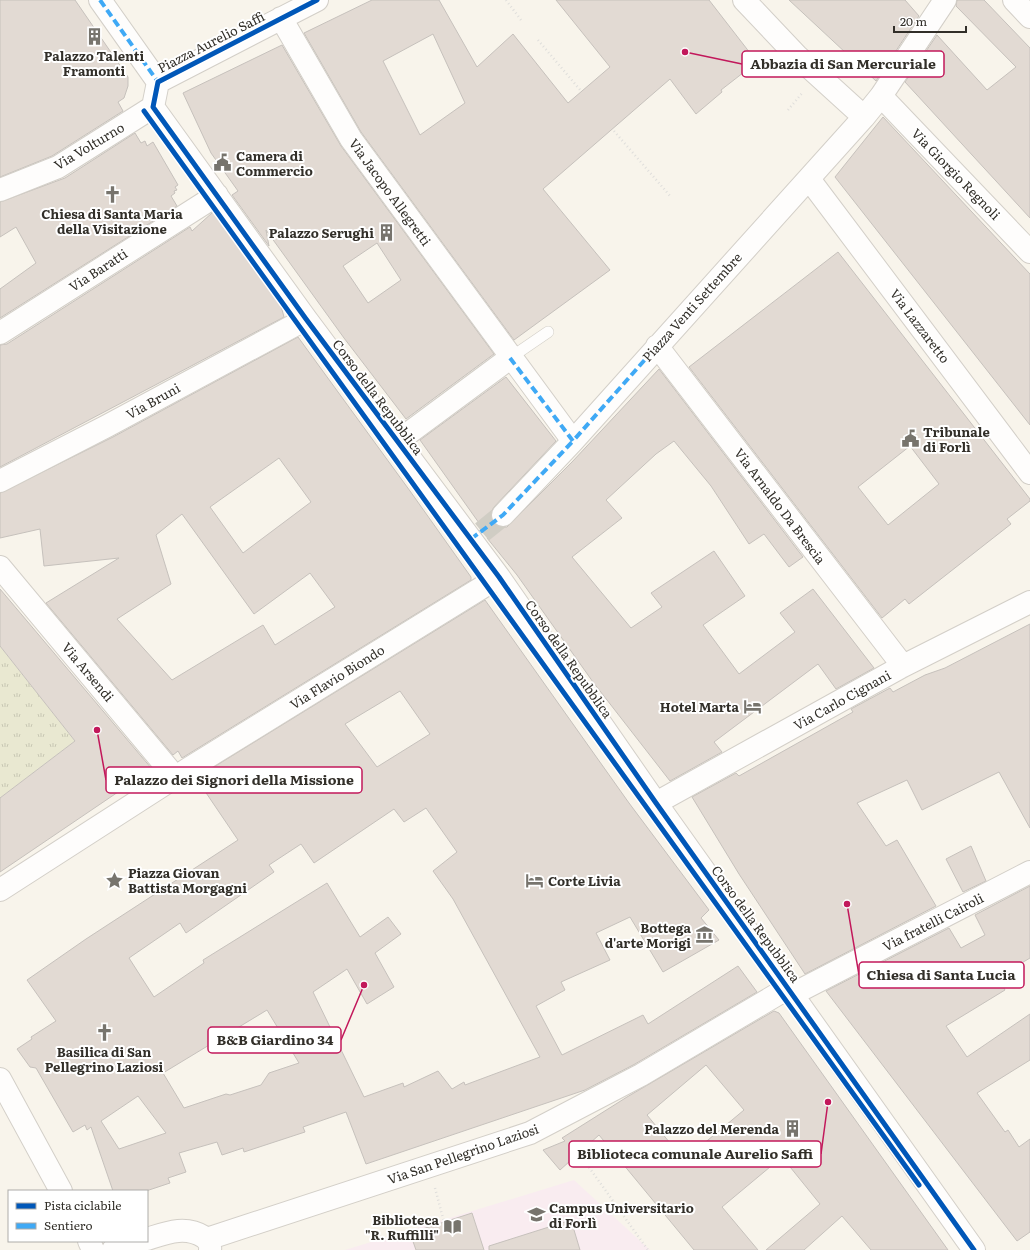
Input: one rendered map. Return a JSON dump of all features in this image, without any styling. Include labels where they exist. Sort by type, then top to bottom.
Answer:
[{"type":"street","name":"Piazza Aurelio Saffi","points":[[100,0],[158,82],[317,0]]},
{"type":"street","points":[[744,0],[798,58],[864,116]]},
{"type":"street","name":"Piazza Venti Settembre","points":[[503,515],[573,441],[864,116],[881,96],[945,0]]},
{"type":"street","points":[[1014,0],[1030,18]]},
{"type":"street","name":"Via Jacopo Allegretti","points":[[281,18],[352,139],[510,358]]},
{"type":"street","points":[[153,107],[158,82]]},
{"type":"street","name":"Via Giorgio Regnoli","points":[[881,96],[1030,252]]},
{"type":"street","name":"Via Volturno","points":[[0,190],[58,166],[153,107]]},
{"type":"street","name":"Corso della Repubblica","points":[[153,107],[306,318],[398,441],[476,536],[498,577],[656,803],[974,1250]]},
{"type":"street","name":"Via Lazzaretto","points":[[809,179],[1030,473]]},
{"type":"street","name":"Via Baratti","points":[[0,333],[217,195]]},
{"type":"street","name":"Via Bruni","points":[[0,481],[107,426],[306,318]]},
{"type":"street","name":"Via Arnaldo Da Brescia","points":[[657,346],[903,666]]},
{"type":"street","points":[[398,441],[510,358],[573,441]]},
{"type":"street","name":"Via Arsendi","points":[[0,568],[176,778]]},
{"type":"street","name":"Via Flavio Biondo","points":[[176,778],[498,577]]},
{"type":"street","name":"Via Carlo Cignani","points":[[656,803],[903,666],[1030,602]]},
{"type":"street","points":[[0,890],[176,778]]},
{"type":"street","name":"Via fratelli Cairoli","points":[[791,991],[1030,872]]},
{"type":"street","name":"Via San Pellegrino Laziosi","points":[[209,1245],[429,1166],[530,1134],[791,991]]},
{"type":"street","points":[[0,1079],[60,1190]]},
{"type":"street","points":[[148,1239],[172,1231],[198,1233],[209,1245]]},
{"type":"street","points":[[114,1250],[138,1242]]},
{"type":"lane","points":[[510,358],[548,332]]},
{"type":"path","points":[[506,0],[521,20]]},
{"type":"path","points":[[538,40],[581,91]]},
{"type":"path","points":[[614,131],[671,198]]},
{"type":"path","points":[[566,1136],[648,1250]]},
{"type":"path","points":[[429,1166],[444,1222]]},
{"type":"shaded area","name":"Campus Universitario di Forlì","points":[[574,1180],[650,1250],[345,1250]]},
{"type":"green space","points":[[0,646],[75,741],[0,798]]},
{"type":"building","points":[[0,0],[75,0],[128,77],[128,86],[124,98],[118,102],[123,111],[52,156],[0,177]]},
{"type":"building","points":[[372,0],[439,0],[477,67],[513,34],[568,103],[610,67],[556,0],[709,0],[757,62],[721,90],[722,92],[696,114],[670,79],[543,189],[610,270],[514,340],[361,132],[304,33]],"holes":[[[433,34],[465,103],[420,135],[383,61]]]},
{"type":"building","points":[[789,0],[905,0],[919,16],[876,81]]},
{"type":"building","points":[[957,0],[984,0],[1030,48],[1030,218],[905,82],[937,35],[987,90],[1016,67],[956,6]]},
{"type":"building","name":"Palazzo Serughi","points":[[282,45],[341,146],[494,354],[406,419],[344,338],[266,230],[269,246],[232,195],[238,191],[211,153],[183,93]],"holes":[[[377,243],[401,280],[368,303],[343,266]]]},
{"type":"building","points":[[883,117],[1030,274],[1030,425],[835,177]]},
{"type":"building","name":"Chiesa di Santa Maria della Visitazione","points":[[135,133],[141,143],[145,141],[147,146],[153,142],[178,185],[175,187],[177,190],[174,191],[175,193],[171,196],[177,206],[0,318],[0,289],[36,263],[16,227],[0,237],[0,202],[65,178]]},
{"type":"building","points":[[213,212],[281,306],[284,317],[0,467],[0,345],[7,344],[190,227],[192,231]]},
{"type":"building","name":"Tribunale di Forlì","points":[[838,252],[1030,499],[1030,501],[1007,519],[1011,524],[909,604],[905,599],[882,618],[689,367]],"holes":[[[910,446],[939,484],[888,525],[858,487]]]},
{"type":"building","points":[[298,337],[410,491],[471,577],[471,580],[182,758],[178,751],[173,755],[46,603],[119,558],[44,566],[40,529],[0,538],[0,493],[113,437]],"holes":[[[279,458],[311,502],[243,553],[210,507]],[[182,514],[254,614],[310,573],[335,607],[275,645],[263,625],[172,680],[117,619],[171,584],[156,535]]]},
{"type":"building","points":[[659,369],[803,557],[789,567],[764,534],[749,544],[711,486],[674,441],[656,454],[606,500],[622,518],[572,557],[631,628],[662,607],[651,593],[714,551],[745,596],[703,625],[739,674],[795,632],[780,613],[813,589],[874,668],[836,689],[818,664],[714,742],[722,752],[670,781],[593,682],[517,575],[487,538],[489,537],[420,440],[506,377],[556,441],[491,512],[491,519],[494,524],[500,527],[507,527],[572,462]]},
{"type":"building","points":[[0,589],[152,769],[0,872],[0,798],[75,741],[0,646]]},
{"type":"building","points":[[485,600],[629,803],[709,910],[701,918],[719,940],[663,972],[630,917],[596,933],[610,960],[561,982],[565,990],[536,1006],[562,1055],[643,1015],[648,1024],[738,966],[757,992],[635,1064],[585,1090],[366,1164],[346,1112],[303,1127],[305,1132],[244,1152],[243,1148],[222,1155],[217,1142],[179,1153],[186,1172],[168,1178],[170,1183],[148,1190],[113,1190],[91,1127],[87,1130],[85,1125],[73,1132],[36,1068],[30,1067],[17,1049],[32,1039],[31,1037],[56,1021],[27,980],[86,939],[238,840],[196,778]],"holes":[[[400,691],[430,734],[377,767],[345,724]],[[426,808],[457,852],[433,871],[453,899],[540,1057],[465,1085],[464,1082],[452,1089],[438,1071],[404,1087],[403,1083],[364,1097],[313,992],[347,969],[367,1004],[394,987],[375,953],[401,934],[388,917],[360,937],[327,883],[203,960],[204,963],[154,997],[129,958],[180,923],[186,933],[274,872],[269,865],[301,844],[314,863],[394,809],[404,822]],[[267,1010],[299,1063],[269,1073],[261,1085],[230,1095],[226,1094],[184,1108],[163,1073]],[[138,1096],[166,1133],[119,1149],[101,1121]]]},
{"type":"building","points":[[1030,624],[1030,828],[999,772],[922,810],[907,780],[857,803],[886,846],[897,840],[936,906],[805,974],[739,874],[692,797],[736,773],[739,776],[853,712],[851,709],[890,688],[893,692],[925,675],[945,668]]},
{"type":"building","points":[[971,846],[986,881],[963,892],[946,859]]},
{"type":"building","points":[[1030,886],[1030,958],[998,977],[1005,990],[946,1026],[967,1057],[1030,1014],[1030,1060],[977,1093],[1005,1132],[1008,1130],[1019,1147],[1030,1139],[1030,1232],[1017,1241],[826,991],[949,928],[961,948],[985,935],[975,915]]},
{"type":"building","name":"Palazzo del Merenda","points":[[774,1011],[779,1013],[948,1250],[871,1250],[842,1216],[804,1250],[766,1250],[820,1204],[782,1157],[722,1207],[758,1250],[694,1250],[599,1135],[560,1170],[543,1150],[565,1141],[562,1138],[627,1097]],"holes":[[[706,1065],[744,1110],[684,1160],[647,1115]]]},
{"type":"building","points":[[472,1213],[484,1250],[416,1250],[410,1233]]},
{"type":"building","points":[[571,1220],[580,1250],[489,1250],[489,1246]]},
{"type":"tunnel","points":[[482,532],[503,515]]},
{"type":"marked path","points":[[100,0],[158,82]]},
{"type":"marked path","points":[[510,358],[573,441],[657,346]]},
{"type":"marked path","points":[[471,539],[503,515],[573,441]]},
{"type":"cycle path","points":[[317,0],[158,82],[153,107],[306,319],[499,577],[656,803],[974,1250]]},
{"type":"cycle path","points":[[144,111],[919,1185]]},
{"type":"place","name":"Palazzo Talenti Framonti","points":[[94,37]]},
{"type":"place","name":"Abbazia di San Mercuriale","points":[[685,52]]},
{"type":"place","name":"Camera di Commercio","points":[[223,163]]},
{"type":"place","name":"Chiesa di Santa Maria della Visitazione","points":[[112,195]]},
{"type":"place","name":"Palazzo Serughi","points":[[387,233]]},
{"type":"place","name":"Tribunale di Forlì","points":[[910,439]]},
{"type":"place","name":"Hotel Marta","points":[[752,707]]},
{"type":"place","name":"Palazzo dei Signori della Missione","points":[[97,730]]},
{"type":"place","name":"Piazza Giovan Battista Morgagni","points":[[115,880]]},
{"type":"place","name":"Corte Livia","points":[[535,881]]},
{"type":"place","name":"Chiesa di Santa Lucia","points":[[847,904]]},
{"type":"place","name":"Bottega d'arte Morigi","points":[[704,935]]},
{"type":"place","name":"B&B Giardino 34","points":[[364,985]]},
{"type":"place","name":"Basilica di San Pellegrino Laziosi","points":[[104,1033]]},
{"type":"place","name":"Biblioteca comunale Aurelio Saffi","points":[[828,1102]]},
{"type":"place","name":"Palazzo del Merenda","points":[[792,1129]]},
{"type":"place","name":"Campus Universitario di Forlì","points":[[536,1215]]},
{"type":"place","name":"Biblioteca \"R. Ruffilli\"","points":[[452,1227]]}]
